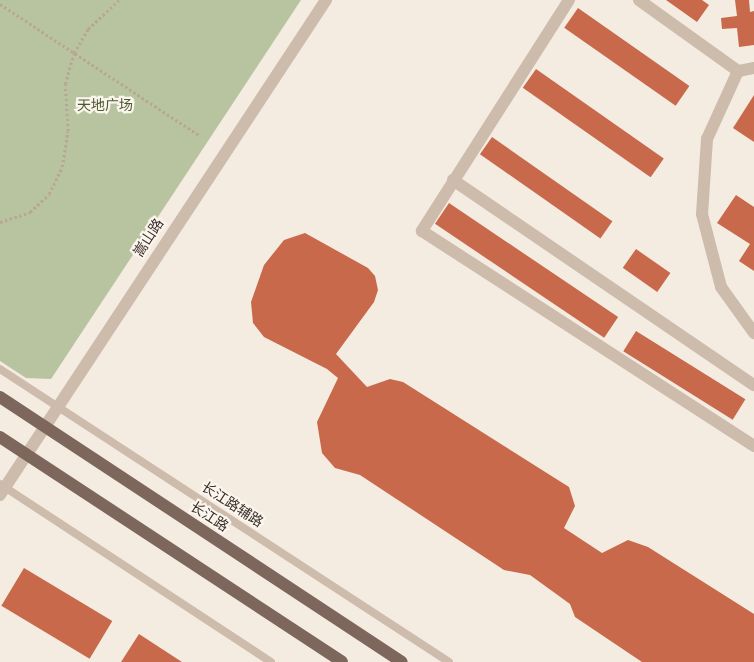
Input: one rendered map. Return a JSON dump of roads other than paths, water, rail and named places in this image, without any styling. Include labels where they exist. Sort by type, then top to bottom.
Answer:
[{"type":"main road","name":"长江路","points":[[0,397],[402,662]]},
{"type":"main road","points":[[0,437],[342,662]]},
{"type":"street","name":"嵩山路","points":[[2,488],[27,454],[326,0]]},
{"type":"street","points":[[569,0],[422,231],[754,446]]},
{"type":"street","points":[[639,0],[738,71],[754,68]]},
{"type":"street","points":[[738,71],[708,140],[702,214],[721,286],[754,333]]},
{"type":"street","points":[[453,180],[754,385]]},
{"type":"lane","name":"长江路辅路","points":[[0,369],[449,662]]},
{"type":"lane","points":[[2,488],[271,662]]},
{"type":"park label","name":"天地广场","points":[[105,106]]}]
